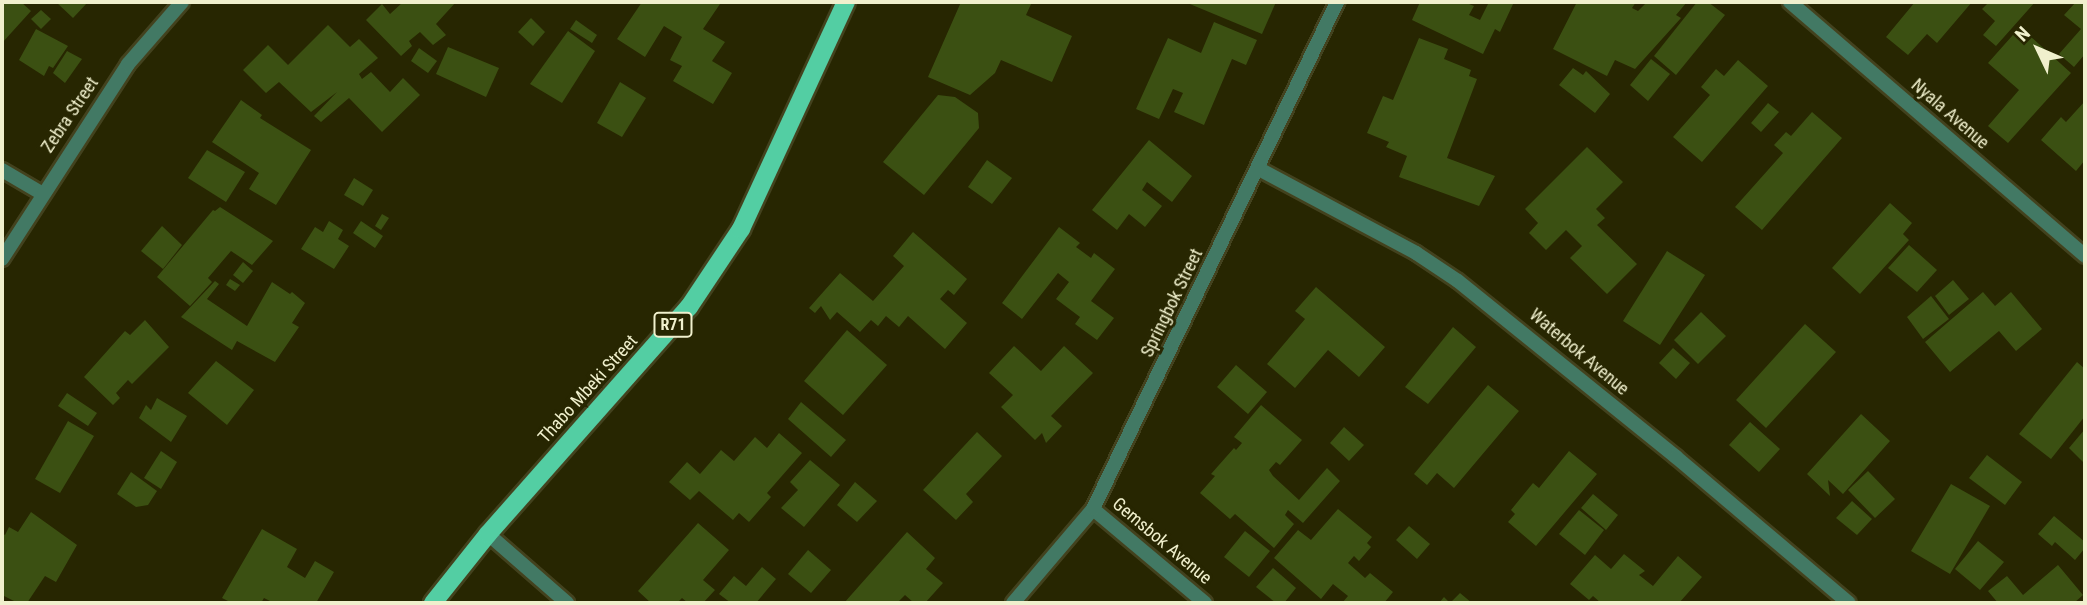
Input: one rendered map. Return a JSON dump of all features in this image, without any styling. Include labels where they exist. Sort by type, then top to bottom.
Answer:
[{"type":"main road","name":"Thabo Mbeki Street","points":[[433,603],[488,534],[689,307],[741,229],[846,2]]},
{"type":"street","name":"Zebra Street","points":[[2,259],[41,193],[128,64],[182,2]]},
{"type":"street","name":"Springbok Street","points":[[1013,603],[1093,509],[1259,169],[1337,2]]},
{"type":"street","name":"Nyala Avenue","points":[[1790,2],[2085,256]]},
{"type":"street","name":"Waterbok Avenue","points":[[1259,169],[1416,253],[1458,281],[1666,449],[1849,603]]},
{"type":"street","points":[[2,170],[41,193]]},
{"type":"street","name":"Gemsbok Avenue","points":[[1093,509],[1205,603]]},
{"type":"street","points":[[488,534],[567,603]]},
{"type":"building","points":[[2,2],[21,2],[31,11],[2,43]]},
{"type":"building","points":[[56,2],[88,2],[73,18]]},
{"type":"building","points":[[403,2],[456,2],[436,24],[446,35],[433,45],[420,32],[409,41],[412,46],[401,56],[366,20],[382,4],[390,14]]},
{"type":"building","points":[[642,2],[720,4],[703,29],[725,42],[712,61],[732,73],[713,104],[673,81],[682,66],[670,60],[682,37],[664,26],[645,57],[617,39]]},
{"type":"building","points":[[961,2],[1032,2],[1026,15],[1072,36],[1052,82],[1001,60],[995,73],[970,95],[928,77]]},
{"type":"building","points":[[1185,2],[1276,2],[1262,34]]},
{"type":"building","points":[[1420,2],[1464,2],[1474,6],[1469,15],[1480,20],[1489,2],[1514,2],[1500,32],[1495,29],[1483,54],[1412,20]]},
{"type":"building","points":[[1577,2],[1636,2],[1632,8],[1638,11],[1647,2],[1687,2],[1676,15],[1681,18],[1635,69],[1615,60],[1607,76],[1553,49]]},
{"type":"building","points":[[1697,2],[1708,2],[1725,15],[1676,75],[1654,56]]},
{"type":"building","points":[[1915,2],[1972,2],[1937,43],[1927,34],[1908,55],[1886,37]]},
{"type":"building","points":[[1989,2],[2035,2],[1996,46],[1983,35],[1995,21],[1982,9]]},
{"type":"building","points":[[2076,2],[2085,2],[2085,54],[2074,67],[2059,54],[2081,29],[2064,15]]},
{"type":"building","points":[[41,10],[51,19],[41,29],[31,19]]},
{"type":"building","points":[[531,18],[545,32],[533,46],[518,32]]},
{"type":"building","points":[[576,20],[597,35],[592,43],[570,29]]},
{"type":"building","points":[[1214,22],[1257,40],[1246,65],[1232,59],[1204,125],[1174,112],[1183,93],[1173,89],[1159,119],[1136,109],[1168,38],[1201,53]]},
{"type":"building","points":[[328,25],[350,47],[359,39],[378,58],[359,74],[362,79],[371,72],[390,92],[403,78],[420,95],[382,132],[349,98],[321,122],[314,116],[337,92],[311,112],[279,82],[266,93],[243,70],[268,45],[288,65]]},
{"type":"building","points":[[2020,27],[2071,73],[2008,143],[1988,126],[2019,90],[1988,63]]},
{"type":"building","points":[[36,29],[68,46],[53,68],[49,66],[44,76],[19,60]]},
{"type":"building","points":[[568,31],[595,51],[562,103],[530,84]]},
{"type":"building","points":[[1419,38],[1448,49],[1444,59],[1471,70],[1469,76],[1477,79],[1447,158],[1495,176],[1479,206],[1399,177],[1407,156],[1386,147],[1389,142],[1367,133],[1383,96],[1393,100]]},
{"type":"building","points":[[448,47],[499,68],[486,97],[436,74]]},
{"type":"building","points":[[419,48],[437,61],[428,73],[411,61]]},
{"type":"building","points":[[67,51],[82,59],[65,83],[53,73]]},
{"type":"building","points":[[1651,59],[1670,74],[1648,101],[1630,85]]},
{"type":"building","points":[[1738,60],[1768,86],[1702,162],[1673,137],[1710,95],[1701,87],[1716,69],[1724,76]]},
{"type":"building","points":[[1573,68],[1583,75],[1586,71],[1610,94],[1595,113],[1559,85]]},
{"type":"building","points":[[620,82],[646,98],[622,137],[597,123]]},
{"type":"building","points":[[938,95],[955,97],[978,113],[979,128],[924,195],[883,162]]},
{"type":"building","points":[[241,100],[262,115],[260,118],[311,150],[276,205],[249,189],[259,173],[212,142]]},
{"type":"building","points":[[2085,101],[2085,160],[2076,171],[2041,140],[2061,117],[2066,122]]},
{"type":"building","points":[[1768,103],[1779,112],[1761,132],[1751,123]]},
{"type":"building","points":[[1812,112],[1842,138],[1762,230],[1735,207],[1783,153],[1774,145],[1786,132],[1791,136]]},
{"type":"building","points":[[1149,140],[1192,176],[1172,202],[1147,182],[1142,190],[1162,206],[1145,227],[1129,214],[1117,230],[1092,210]]},
{"type":"building","points":[[1587,147],[1623,182],[1596,209],[1605,218],[1597,225],[1637,264],[1607,294],[1570,258],[1582,246],[1566,230],[1546,250],[1529,233],[1538,223],[1525,209]]},
{"type":"building","points":[[207,150],[245,172],[226,202],[188,178]]},
{"type":"building","points":[[987,160],[1012,178],[992,204],[968,187]]},
{"type":"building","points":[[354,178],[373,190],[363,206],[344,195]]},
{"type":"building","points":[[1890,203],[1912,223],[1903,234],[1909,240],[1860,294],[1832,268]]},
{"type":"building","points":[[220,207],[273,241],[252,265],[231,251],[208,278],[212,282],[190,306],[157,277],[213,210]]},
{"type":"building","points":[[382,214],[389,218],[381,230],[375,226]]},
{"type":"building","points":[[329,221],[343,230],[338,239],[349,246],[334,269],[301,249],[315,227],[323,232]]},
{"type":"building","points":[[361,221],[383,236],[375,248],[353,233]]},
{"type":"building","points":[[162,226],[182,245],[163,269],[141,251]]},
{"type":"building","points":[[1059,227],[1080,243],[1076,247],[1091,258],[1094,253],[1115,269],[1091,301],[1114,318],[1097,340],[1075,324],[1080,317],[1056,299],[1069,282],[1058,273],[1022,319],[1002,303]]},
{"type":"building","points":[[913,232],[967,279],[954,295],[948,290],[940,299],[967,323],[945,349],[908,316],[899,327],[886,316],[878,326],[871,320],[860,332],[837,312],[830,320],[821,306],[815,313],[809,308],[840,273],[873,301],[904,266],[893,256]]},
{"type":"building","points":[[1909,245],[1937,270],[1917,292],[1888,268]]},
{"type":"building","points":[[1667,251],[1705,275],[1660,345],[1623,321]]},
{"type":"building","points":[[243,262],[253,271],[243,283],[233,275]]},
{"type":"building","points":[[230,279],[240,285],[235,291],[226,285]]},
{"type":"building","points":[[1953,280],[1969,299],[1949,315],[1935,296]]},
{"type":"building","points":[[215,281],[219,284],[207,299],[247,326],[272,282],[290,294],[292,292],[305,303],[292,323],[299,327],[275,362],[237,341],[232,350],[181,317]]},
{"type":"building","points":[[1316,287],[1385,347],[1359,377],[1328,350],[1295,388],[1267,364],[1305,319],[1295,311]]},
{"type":"building","points":[[1983,292],[1995,306],[2011,292],[2042,329],[2016,351],[1999,331],[1950,372],[1925,342]]},
{"type":"building","points":[[1931,296],[1949,319],[1923,339],[1907,317]]},
{"type":"building","points":[[1701,312],[1726,336],[1698,364],[1674,340]]},
{"type":"building","points":[[145,320],[169,347],[132,384],[128,380],[116,393],[120,398],[113,405],[84,377],[125,331],[130,335]]},
{"type":"building","points":[[1805,324],[1836,352],[1766,428],[1736,400]]},
{"type":"building","points":[[1453,327],[1476,347],[1428,404],[1405,387]]},
{"type":"building","points":[[847,330],[887,365],[843,415],[804,381]]},
{"type":"building","points":[[1014,346],[1041,371],[1064,346],[1093,373],[1051,416],[1062,426],[1046,443],[1042,433],[1035,440],[1001,407],[1013,395],[989,373]]},
{"type":"building","points":[[1673,348],[1690,363],[1676,379],[1659,363]]},
{"type":"building","points":[[216,361],[254,390],[227,425],[188,393]]},
{"type":"building","points":[[2077,362],[2085,369],[2085,416],[2051,459],[2019,434]]},
{"type":"building","points":[[1236,365],[1267,392],[1248,414],[1217,387]]},
{"type":"building","points":[[1488,385],[1519,411],[1454,488],[1437,473],[1427,485],[1414,474]]},
{"type":"building","points":[[67,393],[97,413],[88,426],[58,406]]},
{"type":"building","points":[[157,398],[187,416],[171,442],[139,418],[146,405],[151,410]]},
{"type":"building","points":[[801,402],[846,440],[831,457],[788,419]]},
{"type":"building","points":[[1261,405],[1302,440],[1280,465],[1276,462],[1269,470],[1273,476],[1299,500],[1327,468],[1340,481],[1303,523],[1288,510],[1285,515],[1294,524],[1274,548],[1235,514],[1230,519],[1200,493],[1215,476],[1211,474],[1234,448],[1236,450],[1242,443],[1234,437]]},
{"type":"building","points":[[1861,414],[1890,441],[1843,494],[1828,480],[1830,496],[1807,474]]},
{"type":"building","points":[[68,421],[94,436],[60,493],[35,479]]},
{"type":"building","points":[[1750,422],[1780,449],[1759,472],[1729,445]]},
{"type":"building","points":[[1344,427],[1364,445],[1349,461],[1330,443]]},
{"type":"building","points":[[2085,429],[2085,464],[2069,448]]},
{"type":"building","points":[[977,432],[1002,456],[966,494],[973,502],[956,520],[923,490]]},
{"type":"building","points":[[779,433],[802,453],[767,493],[771,497],[749,522],[739,513],[733,520],[699,491],[690,500],[669,482],[687,462],[700,474],[721,450],[734,461],[755,437],[767,448]]},
{"type":"building","points":[[161,451],[177,462],[161,489],[144,478]]},
{"type":"building","points":[[1569,451],[1597,474],[1536,546],[1508,522],[1515,514],[1511,510],[1533,483],[1539,488]]},
{"type":"building","points":[[1987,455],[2022,482],[2005,505],[1969,478]]},
{"type":"building","points":[[810,460],[840,485],[804,527],[781,508],[798,490],[790,482]]},
{"type":"building","points":[[1868,471],[1895,499],[1875,518],[1848,490]]},
{"type":"building","points":[[131,472],[157,491],[148,505],[136,507],[117,494]]},
{"type":"building","points":[[855,482],[877,501],[857,522],[837,505]]},
{"type":"building","points":[[1951,484],[1990,506],[1950,574],[1911,551]]},
{"type":"building","points":[[1593,494],[1618,515],[1606,530],[1581,508]]},
{"type":"building","points":[[1852,501],[1872,519],[1857,535],[1836,518]]},
{"type":"building","points":[[1338,509],[1372,537],[1367,543],[1371,547],[1359,561],[1354,556],[1348,563],[1365,578],[1370,573],[1393,592],[1384,603],[1342,603],[1348,596],[1333,584],[1321,599],[1274,558],[1298,530],[1311,540]]},
{"type":"building","points":[[1579,510],[1604,530],[1585,555],[1559,534]]},
{"type":"building","points":[[31,512],[77,545],[56,582],[45,576],[27,603],[18,603],[2,595],[2,533],[5,535],[9,527],[18,532]]},
{"type":"building","points":[[2054,516],[2085,542],[2085,548],[2075,560],[2055,542],[2052,546],[2038,534]]},
{"type":"building","points":[[698,523],[729,550],[703,580],[715,590],[703,603],[688,603],[682,598],[677,603],[651,603],[638,591]]},
{"type":"building","points":[[1409,526],[1430,544],[1417,559],[1396,540]]},
{"type":"building","points":[[262,529],[297,549],[287,567],[305,578],[315,561],[334,572],[316,603],[274,603],[264,598],[261,603],[232,603],[222,598]]},
{"type":"building","points":[[1245,531],[1270,551],[1249,577],[1224,557]]},
{"type":"building","points":[[907,532],[935,558],[926,569],[943,583],[925,603],[914,603],[905,595],[897,603],[844,603]]},
{"type":"building","points":[[1978,541],[2004,562],[1980,590],[1955,569]]},
{"type":"building","points":[[808,550],[831,570],[811,593],[788,574]]},
{"type":"building","points":[[1624,554],[1645,571],[1639,575],[1653,586],[1678,556],[1702,577],[1679,603],[1601,603],[1593,596],[1589,600],[1570,584],[1595,555],[1611,569]]},
{"type":"building","points":[[2058,565],[2083,595],[2074,603],[1998,603],[1988,591],[2007,576],[2023,595]]},
{"type":"building","points":[[762,567],[776,579],[756,603],[731,603],[719,594],[734,576],[746,586]]},
{"type":"building","points":[[1273,568],[1296,588],[1284,603],[1276,603],[1256,587]]},
{"type":"building","points":[[1460,593],[1472,603],[1450,603]]},
{"type":"building","points":[[1444,597],[1450,603],[1439,603]]}]
